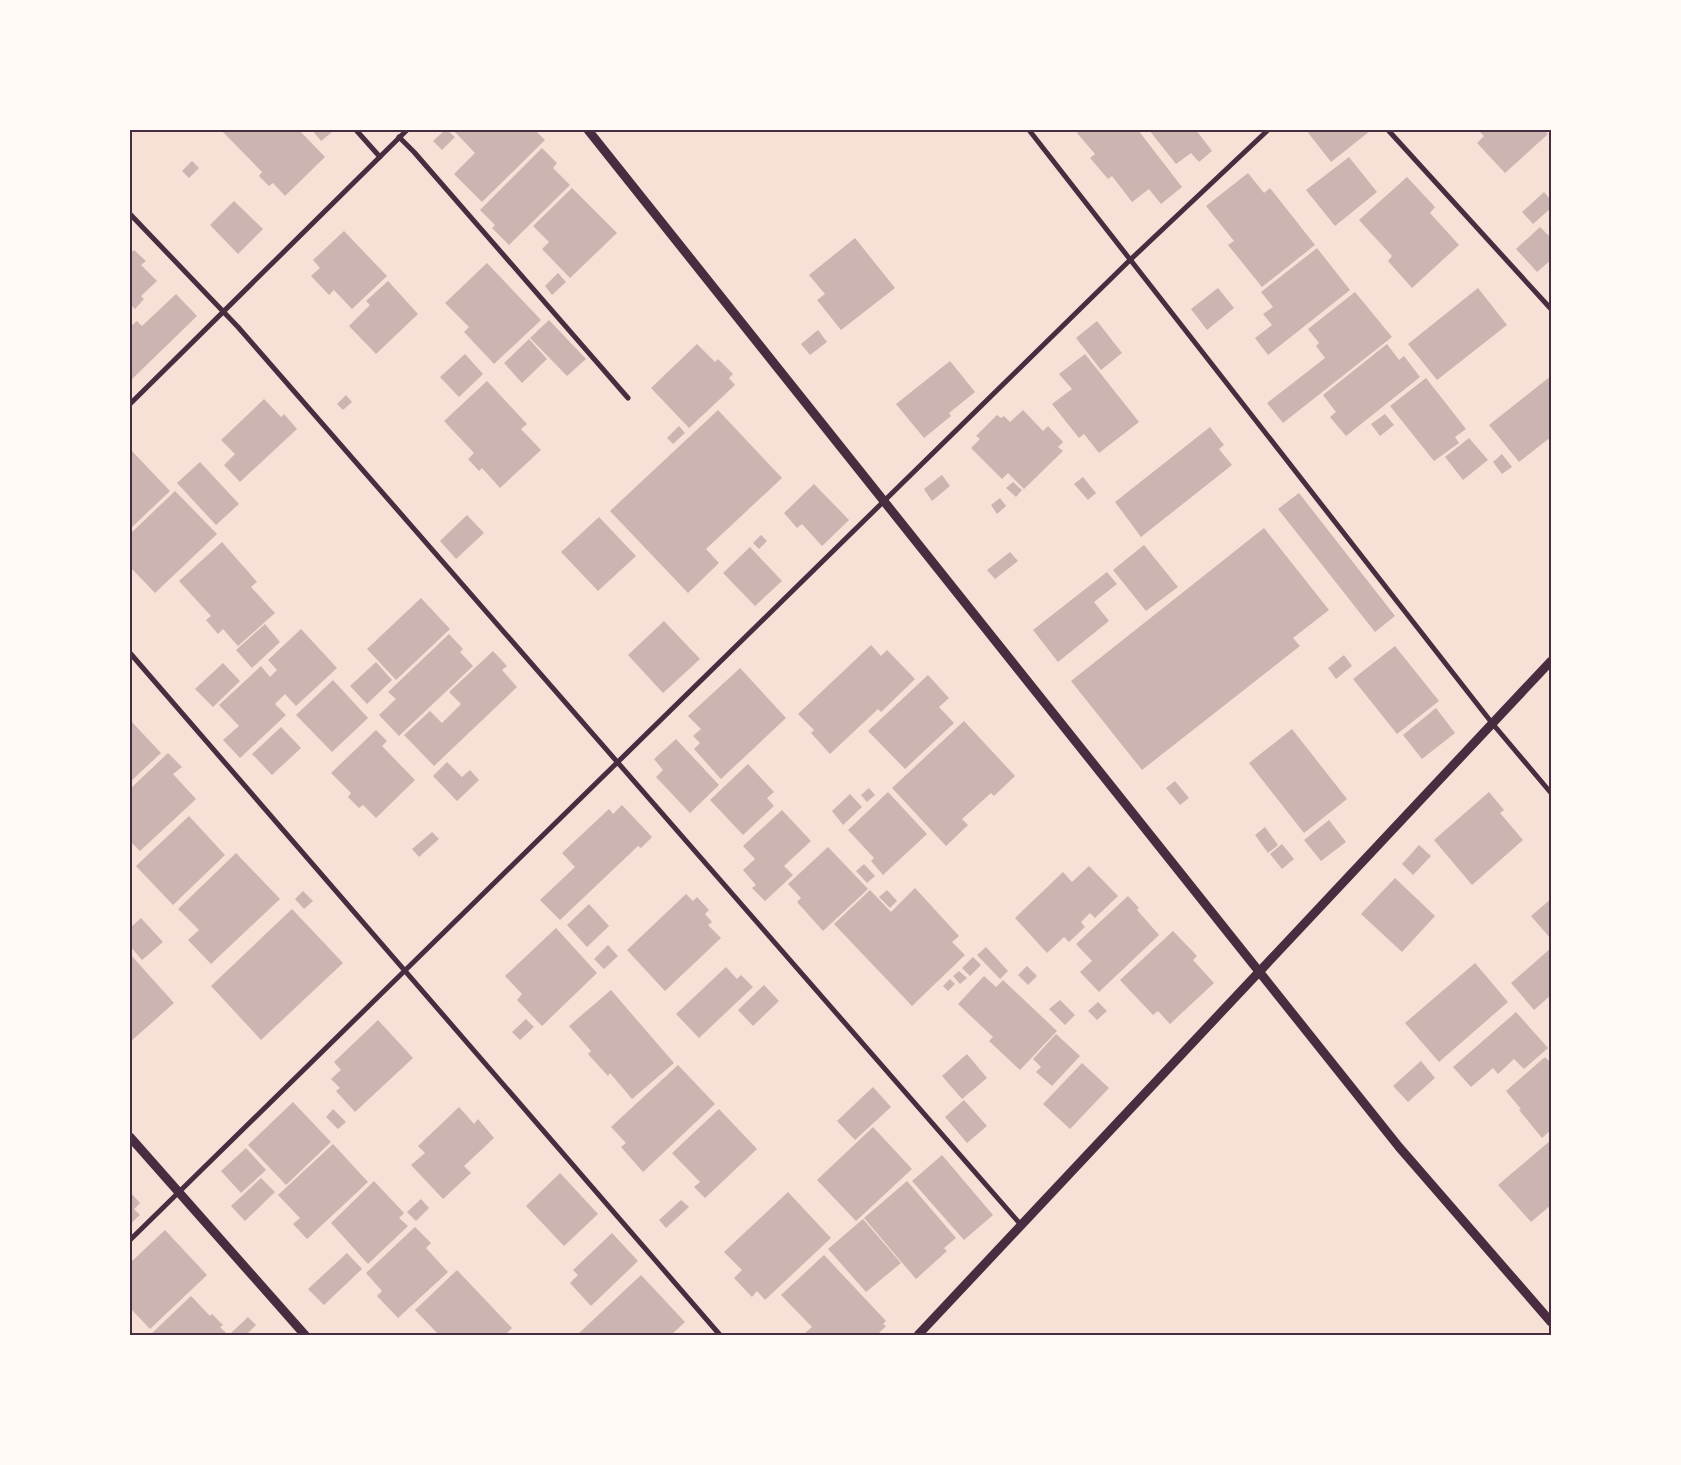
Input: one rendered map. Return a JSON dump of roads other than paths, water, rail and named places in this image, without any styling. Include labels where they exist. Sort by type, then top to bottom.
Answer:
[{"type":"street","points":[[356,130],[380,157]]},
{"type":"street","points":[[130,404],[407,130]]},
{"type":"street","points":[[588,130],[1399,1147],[1551,1322]]},
{"type":"street","points":[[1029,130],[1492,723],[1551,793]]},
{"type":"street","points":[[130,1240],[1130,260],[1268,130]]},
{"type":"street","points":[[1388,130],[1551,309]]},
{"type":"street","points":[[399,137],[421,159],[628,398]]},
{"type":"street","points":[[130,214],[224,311],[1021,1225]]},
{"type":"street","points":[[130,653],[720,1335]]},
{"type":"street","points":[[918,1335],[1551,661]]},
{"type":"street","points":[[130,1137],[305,1335]]}]
